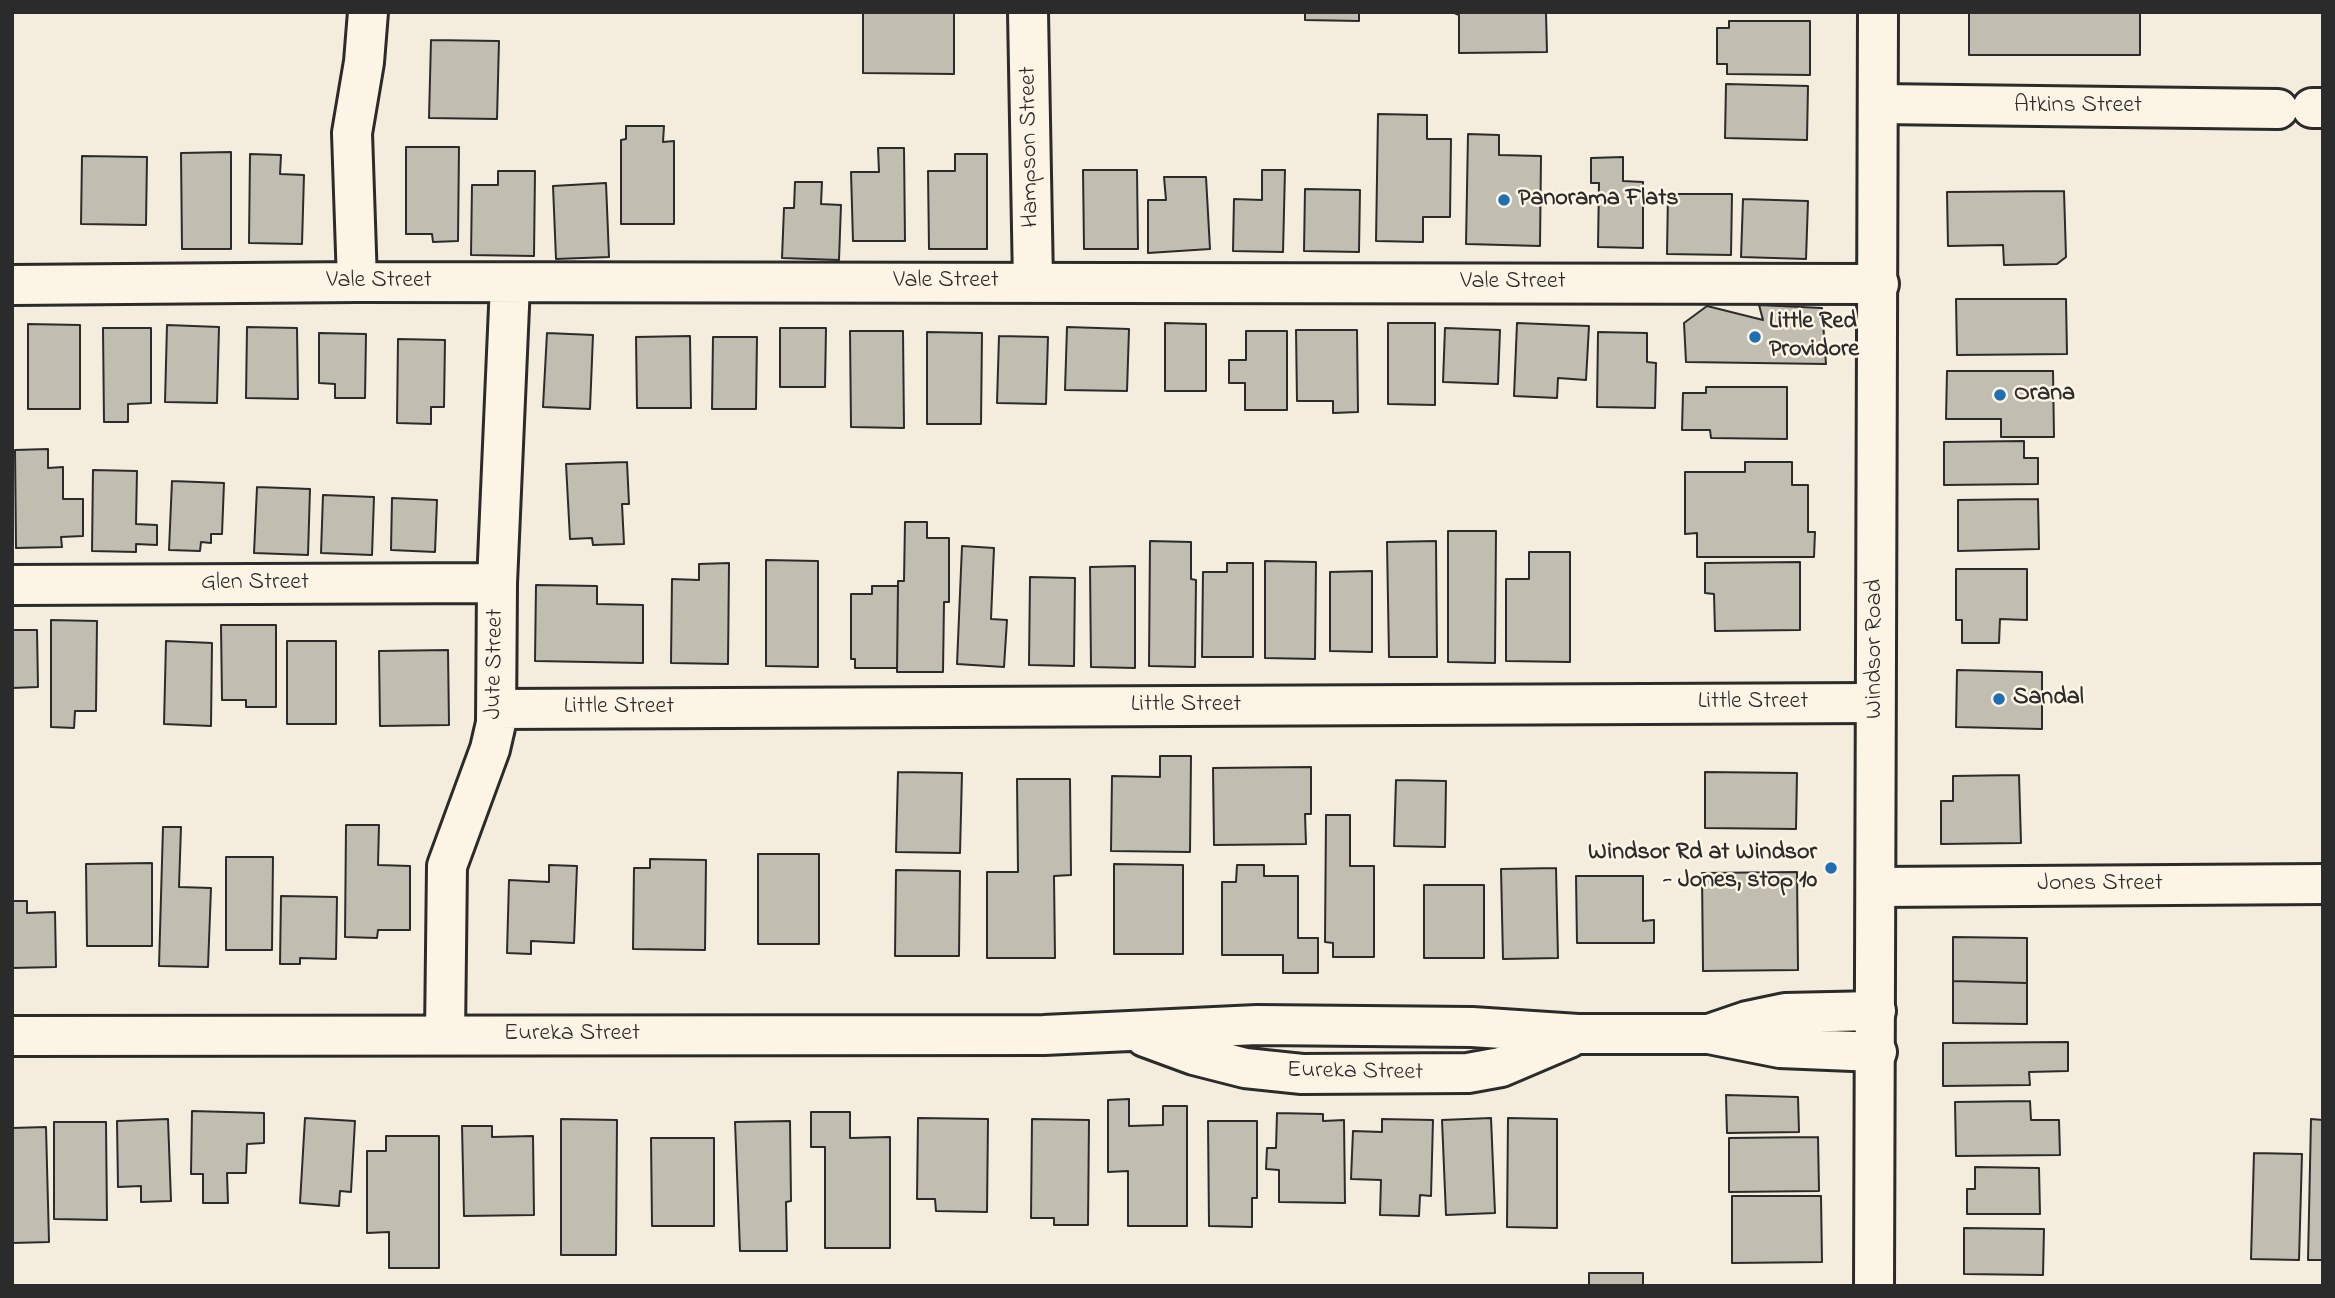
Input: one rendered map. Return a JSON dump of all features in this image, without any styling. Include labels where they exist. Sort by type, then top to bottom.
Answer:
[{"type":"street","points":[[357,282],[352,133],[365,62],[368,12]]},
{"type":"street","name":"Hampson Street","points":[[1028,12],[1034,282]]},
{"type":"street","name":"Windsor Road","points":[[1874,1286],[1877,1052],[1875,703],[1879,284],[1878,12]]},
{"type":"street","name":"Atkins Street","points":[[1878,104],[2304,108]]},
{"type":"street","name":"Vale Street","points":[[12,285],[357,282],[1879,284]]},
{"type":"street","name":"Jute Street","points":[[445,1035],[447,866],[493,740],[497,709],[497,583],[510,284]]},
{"type":"street","name":"Glen Street","points":[[12,585],[497,583]]},
{"type":"street","name":"Little Street","points":[[497,709],[1875,703]]},
{"type":"street","name":"Jones Street","points":[[1877,887],[2323,884]]},
{"type":"street","name":"Eureka Street","points":[[1709,1034],[1759,1017],[1785,1013],[1877,1011]]},
{"type":"street","name":"Eureka Street","points":[[12,1036],[1044,1035],[1284,1025],[1472,1027],[1578,1034],[1709,1034],[1780,1048],[1877,1052]]},
{"type":"building","points":[[863,12],[954,12],[954,74],[863,73]]},
{"type":"building","points":[[1305,12],[1359,12],[1359,21],[1305,20]]},
{"type":"building","points":[[1452,12],[1546,13],[1547,52],[1459,53],[1459,15]]},
{"type":"building","points":[[1969,12],[2140,12],[2140,55],[1969,55]]},
{"type":"building","points":[[1729,21],[1810,21],[1810,75],[1727,74],[1727,64],[1717,64],[1717,28],[1729,28]]},
{"type":"building","points":[[431,40],[499,41],[497,119],[429,118]]},
{"type":"building","points":[[1726,84],[1808,86],[1807,140],[1725,138]]},
{"type":"building","points":[[1378,114],[1427,115],[1427,139],[1451,139],[1450,217],[1423,217],[1423,242],[1376,241]]},
{"type":"building","points":[[626,126],[664,126],[663,142],[674,141],[674,224],[621,224],[621,140],[626,139]]},
{"type":"building","name":"Panorama Flats","points":[[1468,134],[1499,135],[1499,155],[1541,156],[1540,246],[1466,244]]},
{"type":"building","points":[[406,147],[459,147],[458,241],[433,242],[432,234],[406,234]]},
{"type":"building","points":[[878,148],[904,148],[905,241],[853,241],[851,172],[879,172]]},
{"type":"building","points":[[231,152],[231,249],[182,249],[181,153]]},
{"type":"building","points":[[250,154],[281,155],[280,174],[304,175],[302,244],[249,243]]},
{"type":"building","points":[[955,154],[987,154],[987,249],[929,249],[928,171],[955,171]]},
{"type":"building","points":[[82,156],[147,157],[146,225],[81,224]]},
{"type":"building","points":[[1623,157],[1623,181],[1643,182],[1643,248],[1598,247],[1599,183],[1591,183],[1591,158]]},
{"type":"building","points":[[1083,170],[1137,170],[1138,249],[1084,249]]},
{"type":"building","points":[[1262,170],[1285,170],[1283,252],[1233,251],[1234,199],[1262,200]]},
{"type":"building","points":[[498,171],[535,171],[534,256],[471,255],[472,185],[498,185]]},
{"type":"building","points":[[1164,177],[1206,177],[1210,249],[1148,253],[1148,200],[1166,200]]},
{"type":"building","points":[[795,182],[822,182],[821,204],[841,205],[839,260],[782,258],[784,208],[794,208]]},
{"type":"building","points":[[606,183],[609,257],[556,259],[553,186]]},
{"type":"building","points":[[1305,189],[1360,190],[1359,252],[1304,251]]},
{"type":"building","points":[[2064,191],[2066,257],[2057,264],[2004,265],[2003,245],[1948,246],[1947,192]]},
{"type":"building","points":[[1668,194],[1732,194],[1731,255],[1667,254]]},
{"type":"building","points":[[1743,199],[1808,201],[1806,259],[1741,257]]},
{"type":"building","points":[[1956,299],[2066,299],[2067,354],[1957,355]]},
{"type":"building","name":"Little Red Providore","points":[[1759,305],[1822,308],[1826,364],[1686,362],[1684,323],[1707,306],[1763,320]]},
{"type":"building","points":[[1165,323],[1206,324],[1206,391],[1165,391]]},
{"type":"building","points":[[1388,323],[1435,323],[1435,405],[1388,404]]},
{"type":"building","points":[[1517,323],[1589,326],[1586,380],[1558,378],[1557,398],[1514,396]]},
{"type":"building","points":[[28,324],[80,325],[80,409],[28,409]]},
{"type":"building","points":[[167,325],[219,327],[217,403],[165,402]]},
{"type":"building","points":[[247,327],[297,328],[298,399],[246,398]]},
{"type":"building","points":[[1067,327],[1129,329],[1127,391],[1065,390]]},
{"type":"building","points":[[103,328],[151,328],[151,403],[128,404],[128,422],[104,422]]},
{"type":"building","points":[[780,328],[826,328],[825,387],[780,387]]},
{"type":"building","points":[[1445,328],[1500,330],[1498,384],[1443,382]]},
{"type":"building","points":[[1296,330],[1357,330],[1358,412],[1333,413],[1333,401],[1297,401]]},
{"type":"building","points":[[850,331],[903,331],[904,428],[851,427]]},
{"type":"building","points":[[1246,331],[1287,331],[1287,410],[1245,410],[1245,383],[1229,383],[1229,360],[1246,360]]},
{"type":"building","points":[[927,332],[982,333],[981,424],[927,424]]},
{"type":"building","points":[[1598,332],[1647,333],[1647,362],[1656,363],[1655,408],[1597,407]]},
{"type":"building","points":[[319,333],[366,334],[365,398],[335,398],[335,384],[319,383]]},
{"type":"building","points":[[547,333],[593,335],[590,409],[543,407]]},
{"type":"building","points":[[690,336],[691,408],[637,408],[636,337]]},
{"type":"building","points":[[999,336],[1048,337],[1046,404],[997,403]]},
{"type":"building","points":[[713,337],[757,337],[756,409],[712,409]]},
{"type":"building","points":[[398,339],[445,340],[444,407],[431,407],[431,424],[397,423]]},
{"type":"building","name":"Orana","points":[[1947,371],[2053,371],[2054,437],[2001,437],[2001,419],[1946,419]]},
{"type":"building","points":[[1706,387],[1787,387],[1787,439],[1711,438],[1710,430],[1682,430],[1683,393],[1706,393]]},
{"type":"building","points":[[2024,441],[2024,458],[2038,458],[2038,484],[1944,485],[1944,442]]},
{"type":"building","points":[[48,449],[48,468],[63,467],[63,499],[83,499],[83,536],[61,537],[62,547],[16,548],[15,450]]},
{"type":"building","points":[[627,462],[629,504],[622,504],[624,544],[593,545],[592,538],[570,539],[566,464]]},
{"type":"building","points":[[1745,462],[1792,462],[1792,485],[1808,485],[1808,532],[1815,532],[1814,557],[1697,557],[1697,533],[1685,534],[1685,472],[1745,472]]},
{"type":"building","points":[[93,470],[137,471],[136,524],[157,525],[157,545],[136,544],[136,552],[92,551]]},
{"type":"building","points":[[172,481],[224,483],[222,534],[211,534],[211,543],[201,542],[200,551],[169,550]]},
{"type":"building","points":[[257,487],[310,489],[308,555],[254,553]]},
{"type":"building","points":[[323,495],[374,497],[372,555],[321,553]]},
{"type":"building","points":[[392,498],[437,500],[435,552],[391,550]]},
{"type":"building","points":[[2038,499],[2039,549],[1958,551],[1958,500]]},
{"type":"building","points":[[905,522],[927,522],[927,538],[949,538],[949,602],[944,602],[943,672],[897,672],[898,581],[904,581]]},
{"type":"building","points":[[1448,531],[1496,531],[1495,663],[1448,662]]},
{"type":"building","points":[[1150,541],[1191,542],[1191,579],[1196,580],[1195,667],[1149,666]]},
{"type":"building","points":[[1436,541],[1437,657],[1389,657],[1387,542]]},
{"type":"building","points":[[962,546],[994,548],[991,619],[1007,620],[1004,667],[957,664]]},
{"type":"building","points":[[1529,552],[1570,552],[1570,662],[1506,661],[1506,579],[1529,579]]},
{"type":"building","points":[[766,560],[818,561],[818,667],[766,666]]},
{"type":"building","points":[[1265,561],[1316,562],[1315,659],[1265,658]]},
{"type":"building","points":[[1800,562],[1800,630],[1715,631],[1714,594],[1705,593],[1705,563]]},
{"type":"building","points":[[729,563],[728,664],[671,663],[672,579],[699,580],[699,564]]},
{"type":"building","points":[[1227,563],[1253,563],[1253,657],[1202,657],[1203,572],[1227,572]]},
{"type":"building","points":[[1135,566],[1135,668],[1091,667],[1090,567]]},
{"type":"building","points":[[1956,569],[2027,569],[2027,620],[2000,619],[1999,643],[1962,643],[1962,620],[1956,620]]},
{"type":"building","points":[[1372,571],[1372,652],[1330,651],[1330,572]]},
{"type":"building","points":[[1030,577],[1075,578],[1074,666],[1029,665]]},
{"type":"building","points":[[536,585],[597,586],[597,604],[643,605],[643,663],[535,661]]},
{"type":"building","points":[[872,586],[898,586],[897,668],[855,668],[855,659],[851,659],[851,594],[872,594]]},
{"type":"building","points":[[51,620],[97,621],[96,711],[75,711],[74,728],[51,727]]},
{"type":"building","points":[[221,625],[276,625],[276,707],[246,707],[246,700],[222,700]]},
{"type":"building","points":[[12,630],[37,630],[38,687],[12,688]]},
{"type":"building","points":[[166,641],[212,643],[211,726],[164,724]]},
{"type":"building","points":[[287,641],[336,641],[336,724],[287,724]]},
{"type":"building","points":[[448,650],[449,725],[380,726],[379,651]]},
{"type":"building","name":"Sandal","points":[[1957,670],[2042,672],[2042,729],[1956,727]]},
{"type":"building","points":[[1160,756],[1191,756],[1190,852],[1111,851],[1112,776],[1160,777]]},
{"type":"building","points":[[1311,767],[1311,814],[1305,814],[1306,844],[1214,845],[1213,768]]},
{"type":"building","points":[[898,772],[962,773],[960,853],[896,852]]},
{"type":"building","points":[[1705,772],[1797,773],[1796,829],[1705,828]]},
{"type":"building","points":[[2019,775],[2021,843],[1941,844],[1941,801],[1953,801],[1953,776]]},
{"type":"building","points":[[1017,779],[1070,779],[1071,875],[1054,876],[1055,958],[987,958],[987,872],[1018,872]]},
{"type":"building","points":[[1396,780],[1446,781],[1445,847],[1394,846]]},
{"type":"building","points":[[1326,815],[1350,815],[1350,866],[1374,866],[1374,957],[1333,957],[1333,943],[1325,942]]},
{"type":"building","points":[[346,825],[379,825],[378,865],[410,866],[410,930],[378,930],[377,938],[345,937]]},
{"type":"building","points":[[163,827],[181,827],[179,887],[211,888],[208,967],[159,966]]},
{"type":"building","points":[[758,854],[819,854],[819,944],[758,944]]},
{"type":"building","points":[[226,857],[273,857],[272,950],[226,950]]},
{"type":"building","points":[[650,859],[706,860],[705,950],[633,949],[634,868],[650,868]]},
{"type":"building","points":[[152,863],[152,946],[87,946],[86,864]]},
{"type":"building","points":[[1114,864],[1183,865],[1183,954],[1114,954]]},
{"type":"building","points":[[549,865],[577,866],[574,943],[531,941],[531,954],[507,953],[509,880],[549,882]]},
{"type":"building","points":[[1237,865],[1264,865],[1264,876],[1298,876],[1298,938],[1318,938],[1318,973],[1283,973],[1283,955],[1222,955],[1222,882],[1236,882]]},
{"type":"building","points":[[1556,868],[1558,958],[1503,959],[1501,869]]},
{"type":"building","points":[[896,870],[960,871],[959,956],[895,956]]},
{"type":"building","points":[[1797,872],[1798,970],[1703,971],[1702,873]]},
{"type":"building","points":[[1576,876],[1643,876],[1643,921],[1654,920],[1654,943],[1577,943]]},
{"type":"building","points":[[1424,885],[1484,885],[1484,958],[1424,958]]},
{"type":"building","points":[[281,896],[337,897],[336,959],[300,958],[300,964],[280,964]]},
{"type":"building","points":[[12,901],[27,901],[27,913],[55,912],[56,967],[12,968]]},
{"type":"building","points":[[1953,937],[2027,938],[2027,983],[1953,981]]},
{"type":"building","points":[[1953,981],[2027,983],[2027,1024],[1953,1023]]},
{"type":"building","points":[[2068,1042],[2068,1071],[2029,1072],[2030,1085],[1943,1086],[1943,1043]]},
{"type":"building","points":[[1726,1095],[1798,1097],[1799,1132],[1727,1133]]},
{"type":"building","points":[[1129,1099],[1129,1126],[1163,1125],[1163,1106],[1187,1106],[1187,1226],[1128,1226],[1128,1171],[1108,1172],[1108,1100]]},
{"type":"building","points":[[2030,1101],[2031,1120],[2059,1120],[2060,1155],[1956,1156],[1955,1102]]},
{"type":"building","points":[[192,1111],[264,1113],[264,1143],[247,1144],[246,1173],[227,1173],[228,1203],[203,1203],[203,1174],[191,1174]]},
{"type":"building","points":[[811,1112],[850,1112],[850,1138],[890,1137],[890,1248],[825,1248],[825,1147],[811,1147]]},
{"type":"building","points":[[1277,1113],[1323,1114],[1323,1121],[1344,1120],[1345,1203],[1279,1202],[1279,1170],[1266,1169],[1267,1148],[1276,1148]]},
{"type":"building","points":[[305,1118],[355,1121],[351,1192],[340,1191],[339,1206],[300,1203]]},
{"type":"building","points":[[918,1118],[988,1119],[987,1212],[936,1211],[935,1199],[917,1199]]},
{"type":"building","points":[[1491,1118],[1495,1213],[1446,1215],[1442,1120]]},
{"type":"building","points":[[1508,1118],[1557,1119],[1557,1228],[1507,1227]]},
{"type":"building","points":[[168,1119],[171,1201],[141,1202],[141,1186],[118,1187],[117,1121]]},
{"type":"building","points":[[561,1119],[617,1120],[616,1255],[561,1255]]},
{"type":"building","points":[[1032,1119],[1089,1120],[1088,1225],[1054,1225],[1054,1218],[1031,1218]]},
{"type":"building","points":[[1382,1119],[1433,1120],[1431,1196],[1420,1195],[1419,1216],[1380,1215],[1381,1180],[1351,1179],[1353,1131],[1382,1132]]},
{"type":"building","points":[[2311,1119],[2323,1120],[2323,1260],[2308,1260]]},
{"type":"building","points":[[790,1121],[791,1201],[786,1202],[787,1251],[740,1251],[735,1122]]},
{"type":"building","points":[[1208,1121],[1257,1121],[1257,1198],[1252,1198],[1252,1227],[1209,1226]]},
{"type":"building","points":[[54,1122],[106,1122],[107,1220],[54,1219]]},
{"type":"building","points":[[462,1126],[492,1126],[492,1137],[533,1136],[534,1215],[464,1216]]},
{"type":"building","points":[[46,1127],[49,1242],[12,1243],[12,1128]]},
{"type":"building","points":[[386,1136],[439,1136],[439,1268],[389,1268],[389,1232],[367,1233],[367,1151],[386,1151]]},
{"type":"building","points":[[1818,1137],[1819,1191],[1729,1192],[1729,1138]]},
{"type":"building","points":[[651,1138],[714,1138],[714,1226],[652,1226]]},
{"type":"building","points":[[2254,1153],[2302,1154],[2299,1260],[2251,1259]]},
{"type":"building","points":[[1975,1167],[2039,1168],[2040,1214],[1967,1214],[1967,1189],[1975,1189]]},
{"type":"building","points":[[1732,1196],[1821,1196],[1822,1262],[1732,1263]]},
{"type":"building","points":[[1964,1228],[2044,1229],[2043,1275],[1964,1274]]},
{"type":"building","points":[[1589,1273],[1643,1273],[1643,1286],[1589,1286]]},
{"type":"place","name":"Panorama Flats","points":[[1504,200]]},
{"type":"place","name":"Little Red Providore","points":[[1755,337]]},
{"type":"place","name":"Orana","points":[[2000,395]]},
{"type":"place","name":"Sandal","points":[[1999,699]]},
{"type":"place","name":"Windsor Rd at Windsor - Jones, stop 10","points":[[1831,868]]}]
